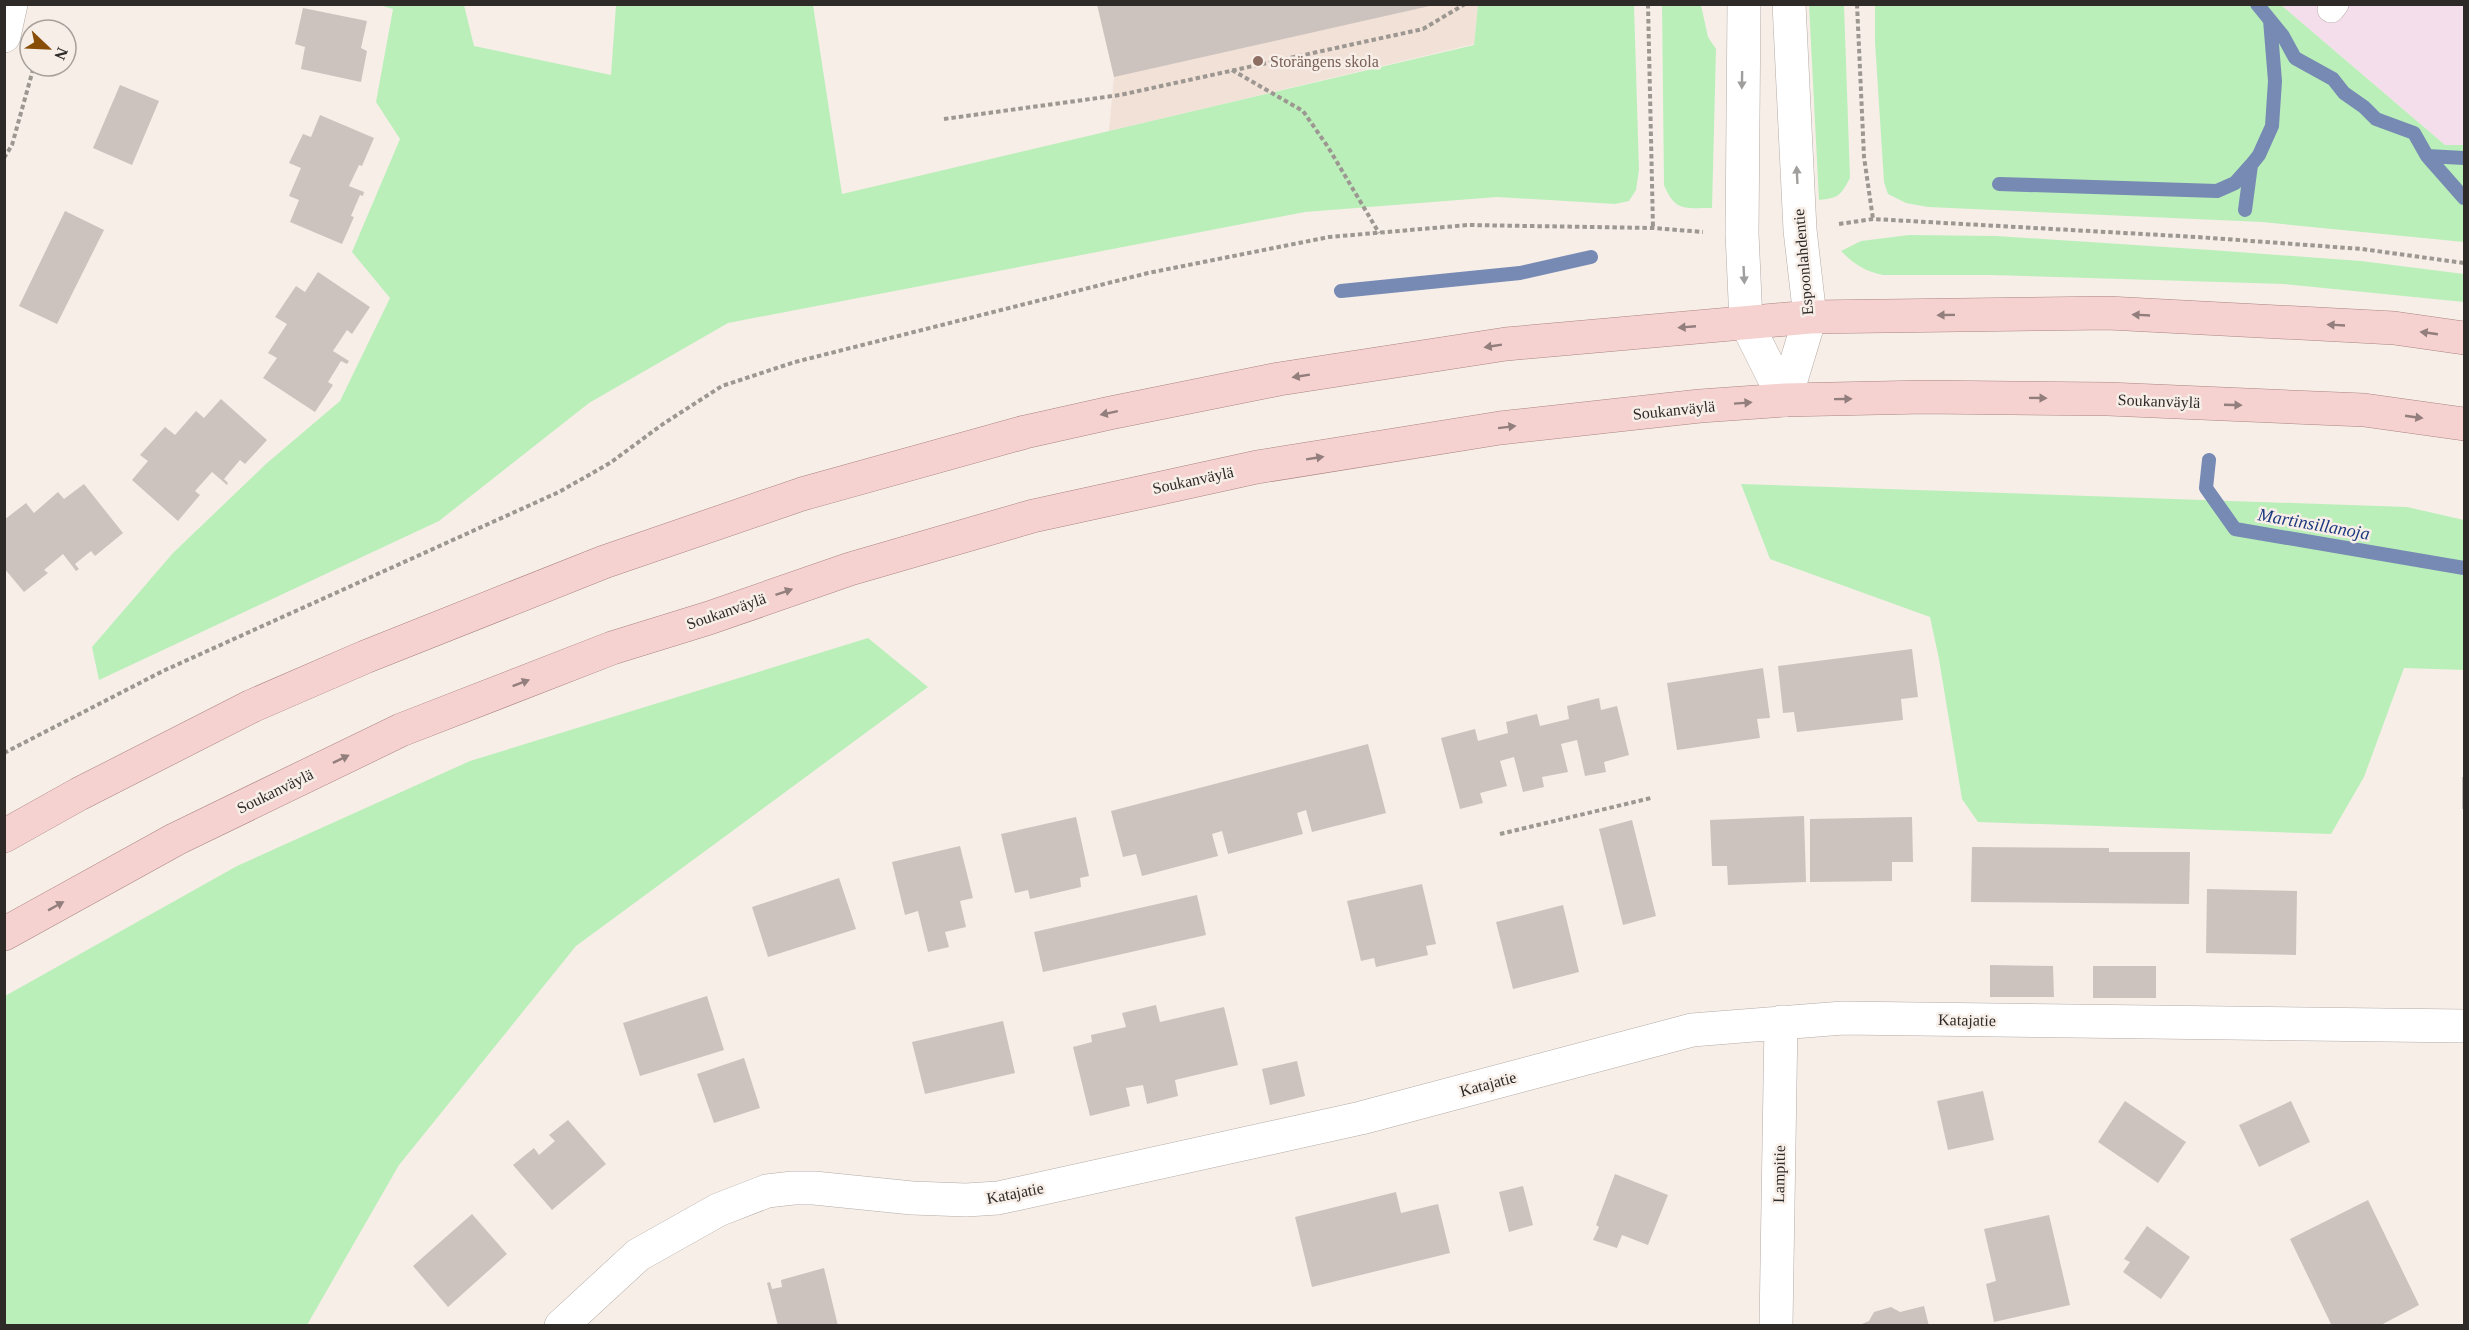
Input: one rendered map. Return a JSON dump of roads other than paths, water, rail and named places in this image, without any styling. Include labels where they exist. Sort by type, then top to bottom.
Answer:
[{"type":"main road","points":[[4,836],[79,794],[252,706],[365,657],[604,562],[802,494],[1025,432],[1279,379],[1506,344],[1810,317],[2108,314],[2394,328],[2464,338]]},
{"type":"main road","name":"Soukanväylä","points":[[4,934],[176,838],[401,730],[612,648],[709,618],[850,569],[1033,516],[1257,467],[1500,428],[1700,406],[1785,400],[1925,397],[2108,399],[2364,410],[2464,424]]},
{"type":"street","points":[[4,36],[11,4]]},
{"type":"street","points":[[1744,4],[1742,233],[1746,322],[1785,400]]},
{"type":"street","name":"Espoonlahdentie","points":[[1785,400],[1810,317],[1800,230],[1789,4]]},
{"type":"street","name":"Katajatie","points":[[561,1326],[638,1255],[718,1210],[767,1191],[814,1188],[912,1198],[966,1200],[999,1198],[1361,1118],[1692,1030],[1843,1018],[2464,1026]]},
{"type":"street","name":"Lampitie","points":[[1776,1326],[1781,1022]]},
{"type":"waterway","points":[[2257,4],[2283,36],[2295,58],[2333,79],[2344,93],[2376,119],[2414,133],[2427,156],[2464,158]]},
{"type":"waterway","name":"Martinsillanoja","points":[[2245,210],[2251,165],[2259,155],[2272,126],[2275,81],[2270,20]]},
{"type":"waterway","points":[[2427,156],[2464,198]]},
{"type":"waterway","points":[[1999,184],[2217,191],[2235,183],[2251,165]]},
{"type":"waterway","points":[[1341,291],[1520,273],[1591,257]]},
{"type":"waterway","name":"Martinsillanoja","points":[[2209,460],[2206,488],[2235,529],[2464,568]]},
{"type":"place","name":"Storängens skola","points":[[1258,61]]}]
